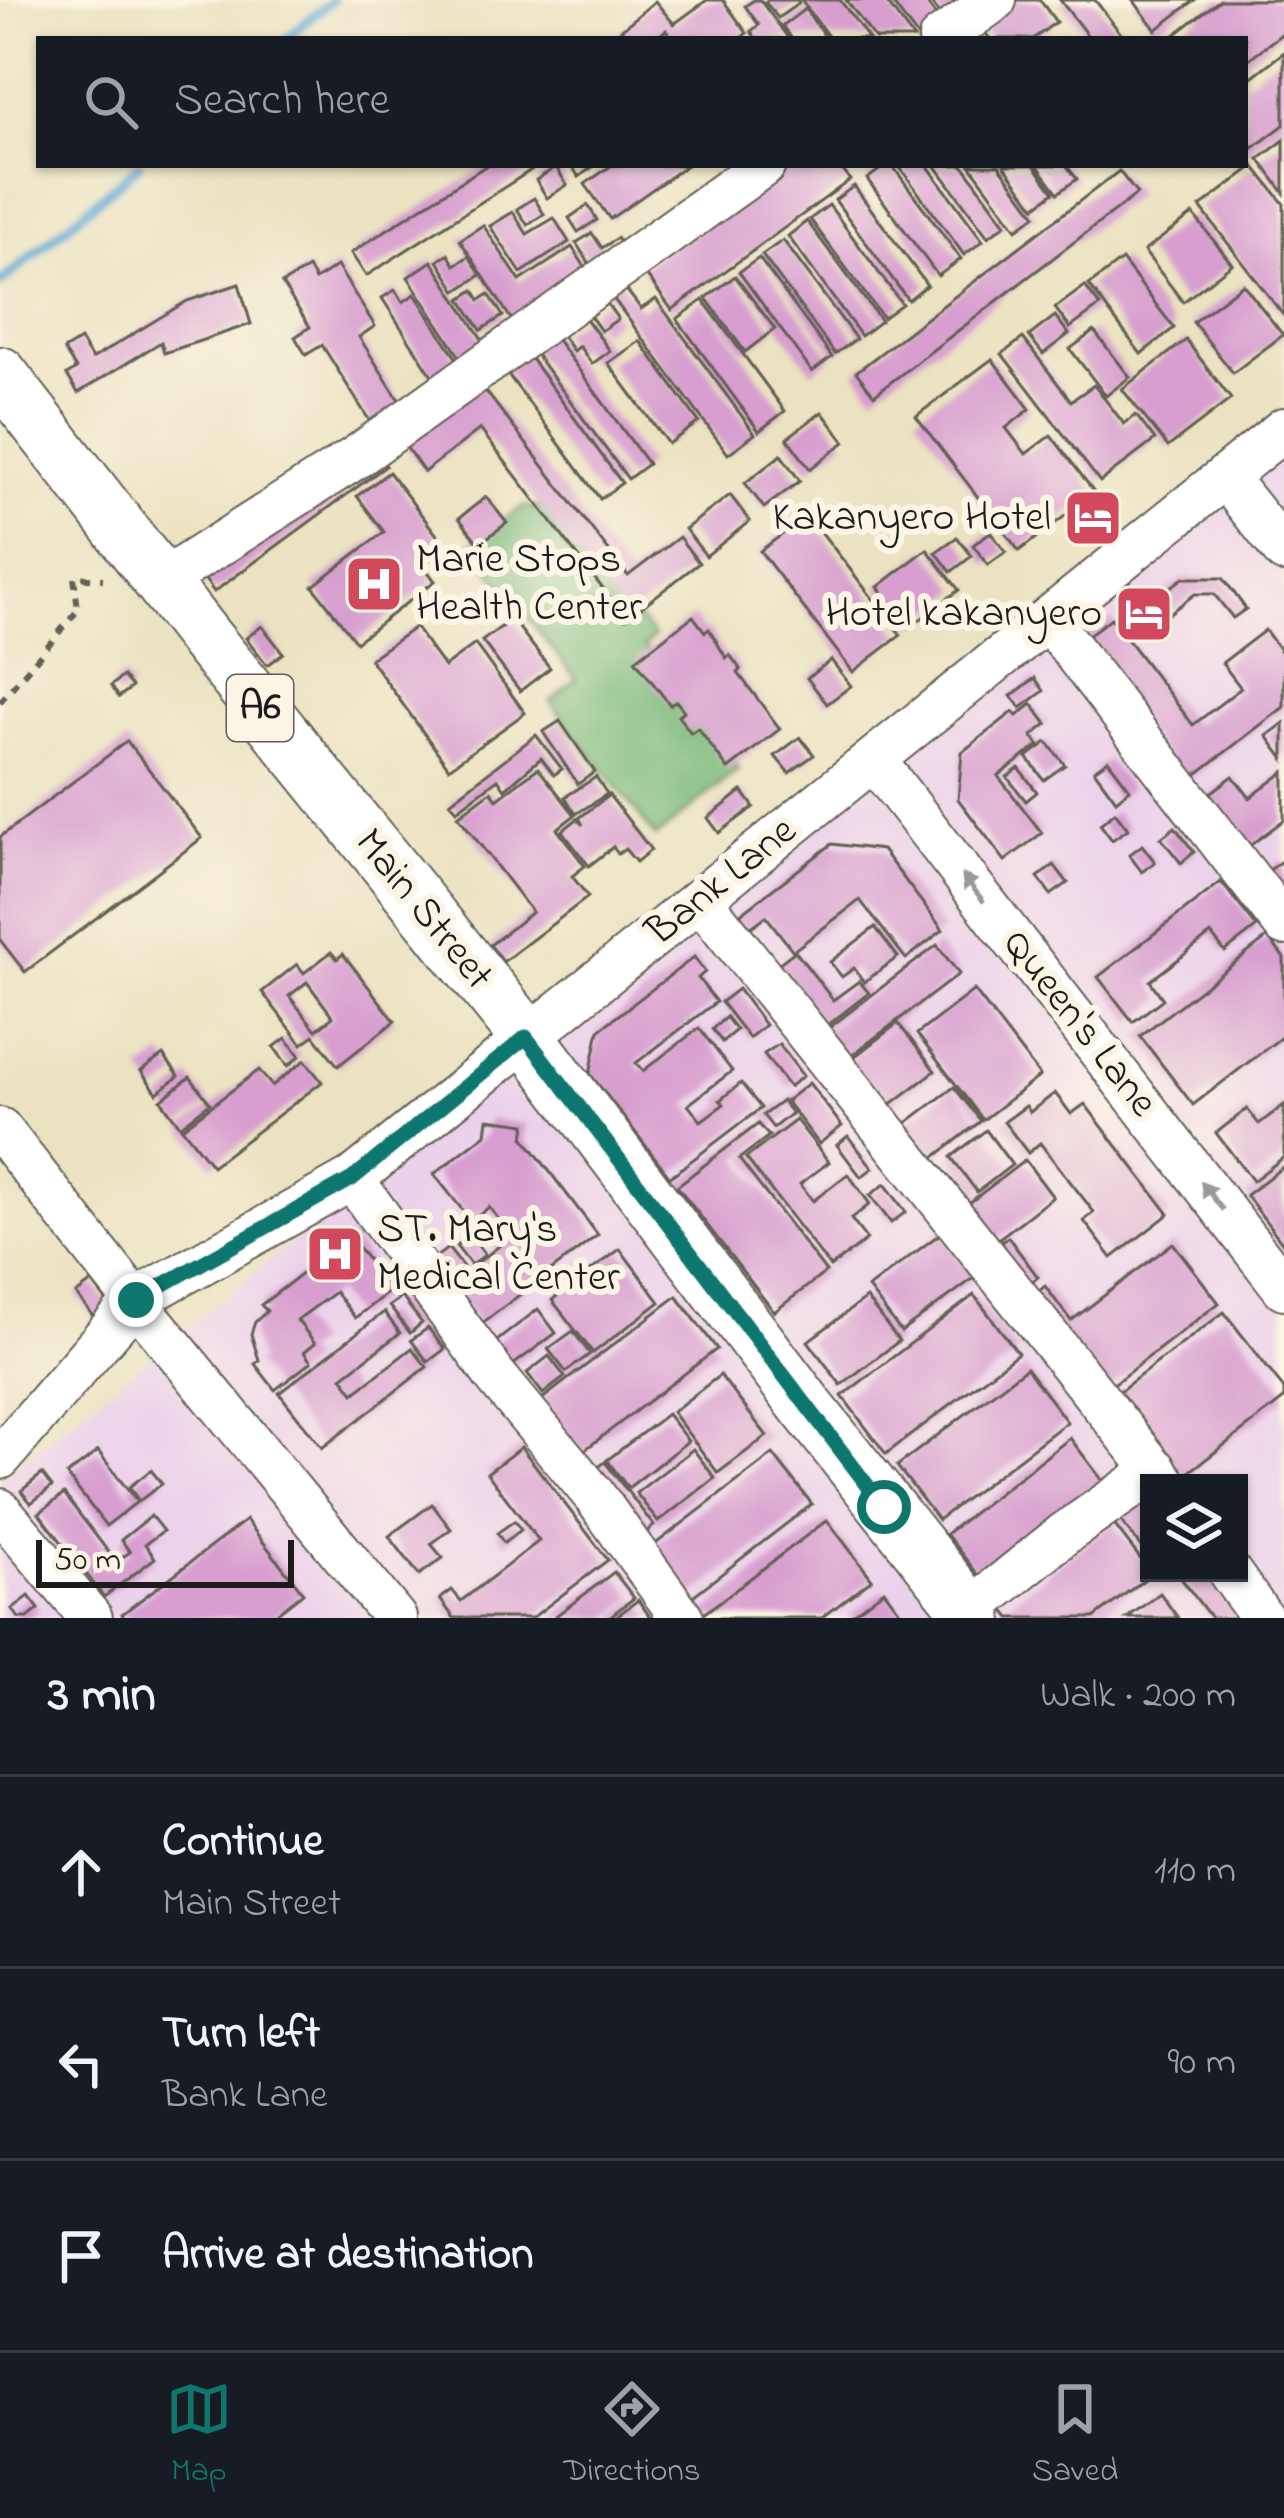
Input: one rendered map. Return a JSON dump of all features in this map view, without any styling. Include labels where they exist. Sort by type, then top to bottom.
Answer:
[{"type":"main road","name":"Main Street","points":[[0,374],[526,1037],[968,1615]]},
{"type":"street","points":[[944,36],[994,0]]},
{"type":"street","points":[[162,581],[355,458],[760,168]]},
{"type":"street","name":"Bank Lane","points":[[136,1300],[352,1179],[1284,429]]},
{"type":"street","points":[[1225,477],[1284,551]]},
{"type":"street","points":[[1048,620],[1284,924]]},
{"type":"street","name":"Queen's Lane","points":[[874,760],[1284,1288]]},
{"type":"street","points":[[701,899],[1159,1474]]},
{"type":"street","points":[[0,1129],[395,1618]]},
{"type":"street","points":[[352,1179],[496,1377],[593,1494],[682,1618]]},
{"type":"street","points":[[0,1458],[136,1300]]},
{"type":"street","points":[[968,1615],[1064,1534],[1140,1489]]},
{"type":"street","points":[[0,1510],[91,1618]]},
{"type":"street","points":[[1236,1582],[1262,1618]]},
{"type":"path","points":[[0,702],[78,610],[74,577],[162,581]]},
{"type":"shaded area","points":[[1284,443],[1284,1618],[0,1618],[0,1478]]},
{"type":"green space","points":[[522,507],[549,507],[654,637],[644,646],[739,769],[656,837],[550,702],[576,679],[470,545]]},
{"type":"building","points":[[707,0],[723,0],[747,33],[671,36],[666,30],[659,36],[614,36],[655,1],[674,24]]},
{"type":"building","points":[[760,0],[787,36],[754,36],[751,31],[759,25],[745,6]]},
{"type":"building","points":[[768,0],[797,0],[799,3],[778,18]]},
{"type":"building","points":[[801,0],[840,0],[867,36],[828,36]]},
{"type":"building","points":[[846,0],[885,0],[912,36],[873,36]]},
{"type":"building","points":[[890,0],[924,0],[946,29],[936,36],[917,36]]},
{"type":"building","points":[[929,0],[965,0],[949,27]]},
{"type":"building","points":[[1009,0],[1040,0],[1056,22],[1037,36],[988,36],[978,23]]},
{"type":"building","points":[[1060,0],[1095,0],[1123,36],[1088,36]]},
{"type":"building","points":[[1133,0],[1195,0],[1156,30]]},
{"type":"building","points":[[1220,0],[1284,0],[1284,32],[1248,60],[1248,36],[1173,36]]},
{"type":"building","points":[[805,9],[825,36],[790,36],[782,26]]},
{"type":"building","points":[[1284,52],[1284,125],[1248,152],[1248,80]]},
{"type":"building","points":[[1284,140],[1284,193],[1259,159]]},
{"type":"building","points":[[1254,166],[1284,204],[1284,316],[1200,207]]},
{"type":"building","points":[[482,168],[534,168],[366,276],[351,253]]},
{"type":"building","points":[[557,168],[567,185],[547,198],[536,180]]},
{"type":"building","points":[[608,168],[683,168],[610,219],[585,184]]},
{"type":"building","points":[[779,168],[841,168],[850,180],[672,310],[641,268]]},
{"type":"building","points":[[882,168],[894,168],[961,259],[938,276],[867,179]]},
{"type":"building","points":[[900,168],[929,168],[983,241],[964,255]]},
{"type":"building","points":[[937,168],[965,168],[1006,224],[988,237]]},
{"type":"building","points":[[972,168],[1001,168],[1036,215],[1017,229]]},
{"type":"building","points":[[1006,168],[1036,168],[1054,192],[1035,207]]},
{"type":"building","points":[[1039,168],[1068,168],[1077,179],[1058,193]]},
{"type":"building","points":[[1119,171],[1137,194],[874,395],[856,372]]},
{"type":"building","points":[[854,186],[927,285],[908,300],[835,200]]},
{"type":"building","points":[[534,198],[544,214],[528,225],[517,209]]},
{"type":"building","points":[[588,205],[597,220],[578,232],[569,218]]},
{"type":"building","points":[[829,205],[902,304],[883,318],[810,219]]},
{"type":"building","points":[[513,212],[527,234],[554,218],[569,242],[521,273],[490,226]]},
{"type":"building","points":[[1193,214],[1232,264],[1183,302],[1144,251]]},
{"type":"building","points":[[807,221],[881,321],[861,336],[788,236]]},
{"type":"building","points":[[483,225],[520,281],[572,247],[591,276],[515,325],[460,240]]},
{"type":"building","points":[[592,233],[602,248],[617,238],[628,254],[597,275],[576,243]]},
{"type":"building","points":[[783,240],[856,339],[835,354],[762,255]]},
{"type":"building","points":[[448,254],[455,265],[469,256],[481,275],[457,291],[438,261]]},
{"type":"building","points":[[759,258],[832,357],[812,372],[739,272]]},
{"type":"building","points":[[1122,260],[1174,328],[1141,354],[1089,285]]},
{"type":"building","points":[[432,261],[487,347],[463,362],[408,277]]},
{"type":"building","points":[[337,266],[375,326],[359,337],[406,411],[376,431],[322,345],[306,355],[295,337],[310,327],[282,284],[308,268],[315,280]]},
{"type":"building","points":[[735,276],[775,329],[745,352],[706,298]]},
{"type":"building","points":[[619,280],[641,309],[656,299],[755,434],[728,454],[607,290]]},
{"type":"building","points":[[239,284],[251,324],[164,353],[161,342],[78,393],[67,375],[76,369],[64,350],[80,340],[92,359],[187,301]]},
{"type":"building","points":[[1243,284],[1283,335],[1233,373],[1193,322]]},
{"type":"building","points":[[1085,286],[1100,306],[1070,328],[1055,308]]},
{"type":"building","points":[[395,290],[403,302],[415,294],[460,364],[435,380],[382,298]]},
{"type":"building","points":[[474,290],[480,300],[489,294],[503,316],[481,330],[461,299]]},
{"type":"building","points":[[703,300],[785,411],[759,431],[677,319]]},
{"type":"building","points":[[605,301],[618,319],[601,331],[588,313]]},
{"type":"building","points":[[584,316],[610,351],[592,364],[579,346],[573,351],[560,333]]},
{"type":"building","points":[[1055,316],[1069,334],[1043,354],[1029,336]]},
{"type":"building","points":[[1094,331],[1130,377],[1106,396],[1070,349]]},
{"type":"building","points":[[552,333],[648,464],[628,479],[531,348]]},
{"type":"building","points":[[1023,338],[1071,401],[1094,385],[1124,424],[1136,415],[1155,440],[1100,482],[1002,354]]},
{"type":"building","points":[[1186,340],[1231,399],[1168,447],[1122,389]]},
{"type":"building","points":[[640,341],[699,422],[668,444],[608,363]]},
{"type":"building","points":[[526,352],[622,483],[600,499],[504,369]]},
{"type":"building","points":[[992,359],[1030,409],[1006,428],[1026,454],[1051,435],[1095,493],[1019,551],[916,416]]},
{"type":"building","points":[[481,385],[628,576],[679,537],[699,563],[626,619],[480,429],[424,472],[404,444]]},
{"type":"building","points":[[822,412],[845,442],[810,469],[787,438]]},
{"type":"building","points":[[376,451],[386,466],[214,592],[204,578]]},
{"type":"building","points":[[781,455],[800,481],[764,508],[745,483]]},
{"type":"building","name":"Marie Stops Health Center","points":[[389,472],[446,547],[423,565],[435,581],[356,642],[313,586],[384,532],[357,496]]},
{"type":"building","points":[[730,495],[750,521],[706,556],[685,529]]},
{"type":"building","points":[[486,497],[507,523],[479,544],[459,518]]},
{"type":"building","points":[[808,515],[901,635],[853,672],[760,551]]},
{"type":"building","points":[[990,532],[1006,552],[988,565],[973,545]]},
{"type":"building","points":[[957,537],[972,556],[951,572],[936,552]]},
{"type":"building","points":[[927,549],[959,590],[909,628],[878,587]]},
{"type":"building","points":[[1183,578],[1223,578],[1246,609],[1233,618],[1214,594],[1195,594],[1147,630],[1135,614]]},
{"type":"building","points":[[693,616],[705,632],[709,629],[726,658],[730,655],[780,729],[728,769],[698,728],[691,733],[678,716],[684,711],[676,701],[670,705],[635,660]]},
{"type":"building","points":[[1111,618],[1193,725],[1241,688],[1222,663],[1265,630],[1284,655],[1284,707],[1185,783],[1078,643]]},
{"type":"building","points":[[512,619],[550,668],[520,691],[482,641]]},
{"type":"building","points":[[262,626],[283,653],[267,665],[246,638]]},
{"type":"building","points":[[415,627],[444,667],[475,644],[525,713],[449,768],[370,659]]},
{"type":"building","points":[[831,660],[851,686],[827,704],[807,678]]},
{"type":"building","points":[[123,676],[132,687],[119,697],[111,686]]},
{"type":"building","points":[[1035,678],[1044,691],[1021,708],[1011,696]]},
{"type":"building","points":[[1032,704],[1047,724],[1032,736],[1039,745],[998,776],[1042,833],[1005,861],[958,799],[962,752],[1013,712],[1017,716]]},
{"type":"building","points":[[560,721],[595,772],[578,784],[543,732]]},
{"type":"building","points":[[1284,723],[1284,759],[1267,736]]},
{"type":"building","points":[[536,735],[562,769],[554,775],[541,758],[505,789],[498,779],[457,810],[450,802]]},
{"type":"building","points":[[800,737],[814,755],[789,773],[775,756]]},
{"type":"building","points":[[127,741],[202,838],[25,972],[0,940],[0,837]]},
{"type":"building","points":[[1047,742],[1065,765],[1044,780],[1027,757]]},
{"type":"building","points":[[1108,760],[1130,789],[1116,800],[1094,770]]},
{"type":"building","points":[[538,768],[575,815],[557,829],[585,866],[572,876],[588,897],[503,962],[490,945],[532,912],[458,816],[491,791],[497,799]]},
{"type":"building","points":[[1019,768],[1037,792],[1026,801],[1007,777]]},
{"type":"building","points":[[1284,772],[1284,820],[1240,853],[1200,801],[1233,776],[1250,798]]},
{"type":"building","points":[[596,777],[607,794],[576,814],[565,797]]},
{"type":"building","points":[[742,791],[754,807],[719,833],[708,818]]},
{"type":"building","points":[[609,795],[651,850],[636,862],[625,849],[618,854],[613,847],[589,866],[562,831],[577,819],[583,825],[579,818]]},
{"type":"building","points":[[1115,812],[1128,829],[1112,840],[1100,824]]},
{"type":"building","points":[[1175,827],[1194,852],[1181,863],[1161,838]]},
{"type":"building","points":[[832,844],[882,850],[943,930],[906,959],[860,900],[793,951],[766,916],[737,938],[726,925]]},
{"type":"building","points":[[1142,845],[1155,862],[1142,872],[1129,855]]},
{"type":"building","points":[[1284,859],[1284,911],[1259,878]]},
{"type":"building","points":[[1054,865],[1068,883],[1051,895],[1038,877]]},
{"type":"building","points":[[1221,882],[1257,927],[1225,952],[1211,934],[1150,981],[1163,999],[1133,1022],[1098,977]]},
{"type":"building","points":[[875,927],[898,957],[864,982],[854,968],[842,977],[830,962]]},
{"type":"building","points":[[1268,937],[1284,958],[1284,1035],[1193,1105],[1140,1036]]},
{"type":"building","points":[[937,945],[959,974],[835,1068],[813,1040]]},
{"type":"building","points":[[795,951],[833,1000],[859,981],[869,993],[811,1038],[764,975]]},
{"type":"building","points":[[331,952],[337,959],[343,954],[395,1021],[338,1066],[314,1035],[302,1044],[262,992],[297,964],[304,973]],"holes":[[[307,982],[333,1017],[316,1030],[289,996]]]},
{"type":"building","points":[[694,957],[705,972],[698,978],[716,1002],[636,1063],[643,1071],[699,1028],[732,1071],[688,1105],[701,1121],[741,1083],[761,1108],[670,1177],[590,1074],[599,1030]]},
{"type":"building","points":[[738,989],[765,1025],[749,1038],[721,1002]]},
{"type":"building","points":[[974,990],[1040,1076],[983,1120],[917,1034]]},
{"type":"building","points":[[726,1017],[736,1030],[722,1042],[712,1029]]},
{"type":"building","points":[[898,1023],[935,1071],[873,1118],[837,1070]]},
{"type":"building","points":[[286,1038],[300,1056],[288,1066],[274,1047]]},
{"type":"building","points":[[779,1044],[803,1076],[789,1087],[764,1054]]},
{"type":"building","points":[[163,1055],[179,1076],[157,1093],[141,1071]]},
{"type":"building","points":[[305,1060],[322,1082],[212,1166],[182,1128],[259,1070],[272,1086]]},
{"type":"building","points":[[190,1077],[210,1103],[180,1126],[161,1100]]},
{"type":"building","points":[[809,1083],[842,1126],[819,1144],[786,1101]]},
{"type":"building","points":[[954,1087],[981,1121],[917,1171],[905,1124]]},
{"type":"building","points":[[1055,1093],[1071,1114],[1085,1104],[1169,1214],[1112,1258],[1084,1221],[1094,1212],[1040,1143],[1028,1153],[1004,1122],[1026,1106],[1030,1112]]},
{"type":"building","points":[[782,1101],[792,1113],[773,1128],[763,1115]]},
{"type":"building","points":[[1284,1105],[1284,1157],[1253,1181],[1216,1133],[1247,1109],[1259,1124]]},
{"type":"building","points":[[488,1119],[526,1124],[524,1138],[598,1235],[480,1325],[449,1285],[512,1236],[489,1207],[471,1221],[434,1174],[486,1134]]},
{"type":"building","points":[[796,1120],[829,1162],[800,1184],[813,1201],[848,1174],[870,1204],[851,1219],[867,1240],[830,1267],[746,1158]]},
{"type":"building","points":[[758,1124],[769,1136],[739,1159],[826,1272],[774,1312],[677,1186]]},
{"type":"building","points":[[986,1130],[1012,1165],[977,1192],[951,1157]]},
{"type":"building","points":[[848,1136],[873,1168],[861,1177],[837,1145]]},
{"type":"building","points":[[1025,1160],[1053,1197],[980,1253],[952,1216]]},
{"type":"building","points":[[1284,1166],[1284,1245],[1246,1195]]},
{"type":"building","points":[[885,1184],[906,1212],[891,1223],[870,1195]]},
{"type":"building","points":[[941,1233],[974,1278],[901,1332],[868,1288]]},
{"type":"building","points":[[470,1235],[485,1255],[471,1265],[456,1246]]},
{"type":"building","points":[[350,1237],[391,1290],[355,1318],[335,1292],[297,1320],[315,1343],[304,1352],[311,1362],[275,1390],[255,1364],[259,1360],[251,1334],[267,1311],[261,1305]]},
{"type":"building","points":[[1008,1237],[1038,1277],[1011,1297],[981,1257]]},
{"type":"building","points":[[1173,1243],[1219,1303],[1085,1406],[1012,1311],[1045,1286],[1071,1321]]},
{"type":"building","points":[[448,1248],[463,1267],[439,1285],[424,1266]]},
{"type":"building","points":[[620,1249],[660,1302],[593,1353],[552,1300]]},
{"type":"building","points":[[92,1282],[116,1313],[100,1325],[76,1294]]},
{"type":"building","points":[[974,1295],[1018,1353],[886,1454],[842,1396]]},
{"type":"building","points":[[677,1296],[717,1349],[582,1452],[542,1399]]},
{"type":"building","points":[[402,1297],[422,1323],[410,1333],[389,1306]]},
{"type":"building","points":[[866,1298],[899,1341],[841,1385],[808,1341]]},
{"type":"building","points":[[538,1309],[556,1333],[501,1374],[484,1351]]},
{"type":"building","points":[[384,1312],[400,1333],[342,1377],[354,1393],[412,1348],[427,1367],[322,1448],[279,1393]]},
{"type":"building","points":[[1224,1312],[1284,1389],[1284,1399],[1187,1474],[1163,1474],[1088,1415]]},
{"type":"building","points":[[428,1328],[445,1349],[428,1362],[411,1340]]},
{"type":"building","points":[[573,1331],[590,1354],[566,1372],[548,1349]]},
{"type":"building","points":[[549,1356],[565,1377],[543,1394],[527,1373]]},
{"type":"building","points":[[1026,1368],[1067,1422],[938,1520],[897,1466]]},
{"type":"building","points":[[720,1375],[767,1436],[718,1473],[672,1412]]},
{"type":"building","points":[[667,1414],[688,1441],[628,1488],[607,1460]]},
{"type":"building","points":[[1070,1438],[1109,1489],[986,1585],[946,1534]]},
{"type":"building","points":[[521,1447],[608,1560],[532,1618],[454,1618],[440,1599],[452,1590],[461,1601],[539,1541],[487,1473]]},
{"type":"building","points":[[693,1449],[715,1478],[658,1522],[636,1493]]},
{"type":"building","points":[[98,1451],[137,1502],[106,1526],[67,1475]]},
{"type":"building","points":[[773,1454],[812,1504],[680,1606],[641,1555]]},
{"type":"building","points":[[605,1462],[654,1526],[632,1543],[583,1479]]},
{"type":"building","points":[[151,1470],[162,1484],[139,1501],[129,1487]]},
{"type":"building","points":[[42,1474],[52,1487],[31,1503],[21,1491]]},
{"type":"building","points":[[1136,1484],[1140,1489],[1140,1546],[1120,1520]]},
{"type":"building","points":[[64,1494],[116,1562],[130,1552],[121,1540],[151,1516],[163,1531],[145,1544],[155,1558],[104,1597],[39,1513]]},
{"type":"building","points":[[432,1504],[451,1529],[431,1544],[443,1558],[419,1575],[389,1536]]},
{"type":"building","points":[[246,1520],[303,1593],[271,1618],[124,1618],[122,1614]]},
{"type":"building","points":[[827,1520],[872,1579],[822,1618],[698,1618]]},
{"type":"building","points":[[514,1521],[521,1530],[504,1543],[497,1533]]},
{"type":"building","points":[[1113,1523],[1140,1558],[1141,1582],[1094,1618],[1010,1618],[1002,1608]]},
{"type":"building","points":[[614,1572],[634,1598],[608,1618],[553,1618]]},
{"type":"building","points":[[1184,1582],[1220,1582],[1248,1618],[1211,1618]]},
{"type":"building","points":[[884,1590],[905,1618],[847,1618]]},
{"type":"building","points":[[1160,1593],[1178,1618],[1127,1618]]},
{"type":"building","points":[[29,1596],[39,1609],[28,1618],[19,1618],[12,1609]]},
{"type":"building","points":[[638,1600],[651,1618],[614,1618]]},
{"type":"waterway","points":[[290,36],[332,0]]},
{"type":"waterway","points":[[0,283],[135,168]]},
{"type":"place","name":"Kakanyero Hotel","points":[[1093,518]]},
{"type":"place","name":"Marie Stops Health Center","points":[[374,584]]},
{"type":"place","name":"Hotel kakanyero","points":[[1144,614]]},
{"type":"place","name":"ST. Mary's Medical Center","points":[[335,1254]]},
{"type":"route","points":[[136,1300],[352,1179],[526,1037],[884,1507]]}]
